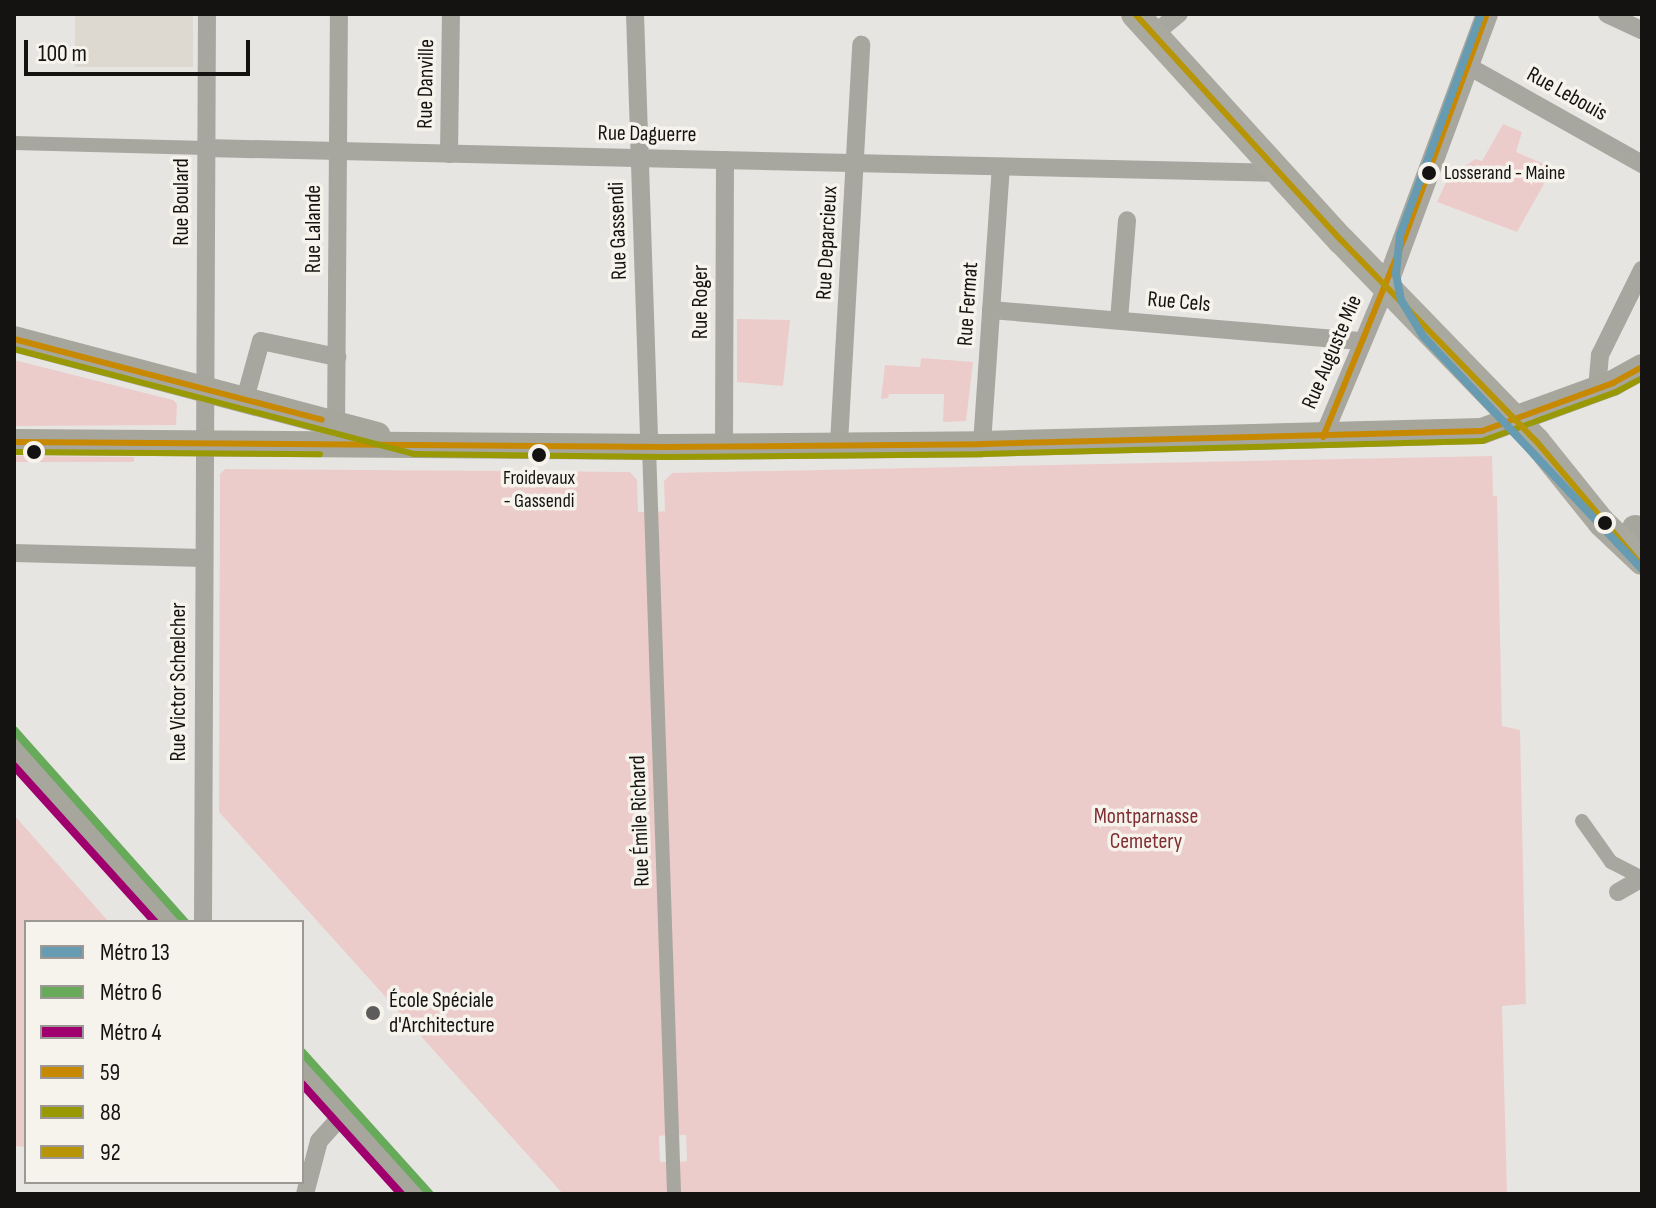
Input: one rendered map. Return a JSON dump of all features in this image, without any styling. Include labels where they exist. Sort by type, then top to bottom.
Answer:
[{"type":"main road","points":[[1144,24],[1386,287],[1539,444],[1602,523],[1640,546]]},
{"type":"main road","points":[[14,339],[245,399],[336,434]]},
{"type":"main road","points":[[14,442],[203,442],[336,434],[414,444],[649,447],[982,444],[1482,431],[1597,389],[1642,367]]},
{"type":"main road","points":[[14,747],[169,920]]},
{"type":"main road","points":[[304,1071],[414,1194]]},
{"type":"street","name":"Rue Boulard","points":[[203,442],[207,14]]},
{"type":"street","name":"Rue Lalande","points":[[336,434],[339,14]]},
{"type":"street","name":"Rue Danville","points":[[449,154],[451,14]]},
{"type":"street","name":"Rue Gassendi","points":[[635,14],[649,447]]},
{"type":"street","points":[[1144,24],[1179,14]]},
{"type":"street","points":[[1386,287],[1487,14]]},
{"type":"street","points":[[1607,14],[1642,30]]},
{"type":"street","name":"Rue Deparcieux","points":[[839,443],[861,45]]},
{"type":"street","name":"Rue Lebouis","points":[[1468,66],[1642,164]]},
{"type":"street","name":"Rue Daguerre","points":[[14,143],[1280,173]]},
{"type":"street","name":"Rue Roger","points":[[724,445],[725,160]]},
{"type":"street","name":"Rue Fermat","points":[[982,444],[1001,167]]},
{"type":"street","points":[[1119,320],[1127,220]]},
{"type":"street","points":[[1597,389],[1600,355],[1642,270]]},
{"type":"street","name":"Rue Auguste Mie","points":[[1323,437],[1386,287]]},
{"type":"street","name":"Rue Cels","points":[[991,310],[1363,341]]},
{"type":"street","points":[[245,399],[261,341],[337,357]]},
{"type":"street","name":"Rue Victor Schœlcher","points":[[203,442],[203,920]]},
{"type":"street","name":"Rue Émile Richard","points":[[649,447],[674,1194]]},
{"type":"street","points":[[14,553],[203,558]]},
{"type":"street","points":[[1582,821],[1611,862],[1641,877]]},
{"type":"street","points":[[1618,892],[1641,877]]},
{"type":"street","points":[[305,1194],[319,1141],[343,1114]]},
{"type":"shaded area","points":[[75,14],[193,14],[193,67],[75,67]]},
{"type":"green space","points":[[1503,124],[1522,132],[1516,152],[1553,168],[1517,232],[1437,202],[1447,180],[1475,159],[1482,161]]},
{"type":"green space","points":[[737,319],[790,320],[783,386],[737,382]]},
{"type":"green space","points":[[921,358],[973,362],[966,421],[943,422],[944,394],[889,394],[888,398],[881,399],[885,365],[920,367]]},
{"type":"green space","points":[[14,360],[173,400],[177,404],[176,425],[14,426]]},
{"type":"green space","points":[[14,456],[134,457],[134,462],[14,462]]},
{"type":"green space","name":"Montparnasse Cemetery","points":[[1492,456],[1493,496],[1497,496],[1502,726],[1520,730],[1526,1004],[1502,1006],[1507,1194],[680,1194],[679,1162],[687,1161],[686,1135],[677,1135],[657,512],[665,511],[664,481],[672,473]]},
{"type":"green space","points":[[225,469],[630,472],[637,480],[638,512],[646,512],[666,1135],[659,1136],[660,1162],[667,1162],[668,1194],[563,1194],[219,812],[220,474]]},
{"type":"green space","points":[[14,815],[107,920],[24,920],[24,1147],[14,1146]]},
{"type":"metro line","name":"13","points":[[1481,14],[1400,235],[1396,274],[1401,300],[1423,336],[1642,569]]},
{"type":"metro line","name":"6","points":[[14,730],[183,920]]},
{"type":"metro line","name":"4","points":[[14,766],[153,920]]},
{"type":"metro line","name":"6","points":[[304,1054],[430,1194]]},
{"type":"metro line","name":"4","points":[[304,1086],[401,1194]]},
{"type":"transit line","name":"92","points":[[1135,14],[1341,240],[1536,441],[1642,566]]},
{"type":"transit line","name":"59","points":[[1323,437],[1404,239],[1487,14]]},
{"type":"transit line","name":"59","points":[[14,339],[322,420]]},
{"type":"transit line","name":"88","points":[[14,349],[414,454],[666,457],[982,454],[1482,441],[1616,392],[1642,378]]},
{"type":"transit line","name":"59","points":[[14,442],[666,447],[982,444],[1482,431],[1613,383],[1642,367]]},
{"type":"transit line","name":"88","points":[[14,452],[320,454]]},
{"type":"place","name":"Losserand - Maine","points":[[1429,173]]},
{"type":"place","name":"Froidevaux - Gassendi","points":[[539,455]]},
{"type":"place","name":"École Spéciale d'Architecture","points":[[373,1013]]}]
